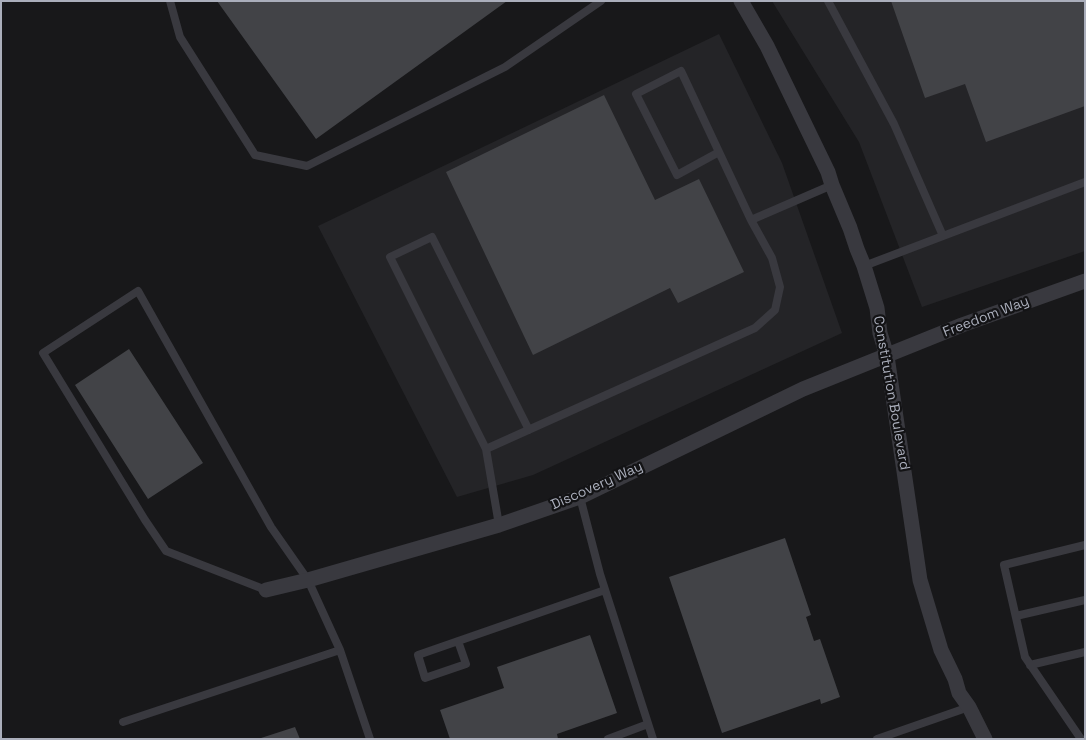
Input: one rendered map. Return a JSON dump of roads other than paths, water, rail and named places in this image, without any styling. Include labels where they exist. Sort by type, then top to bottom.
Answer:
[{"type":"street","name":"Constitution Boulevard","points":[[741,1],[767,46],[828,172],[864,266],[877,308],[880,333],[887,356],[920,580],[940,650],[955,678],[959,694],[969,707],[985,739]]},
{"type":"street","name":"Freedom Way","points":[[887,356],[962,325],[1085,280]]},
{"type":"street","name":"Discovery Way","points":[[266,590],[308,580],[500,525],[580,497],[803,389],[887,356]]},
{"type":"lane","points":[[170,1],[180,37],[255,154],[307,166],[505,67],[602,1]]},
{"type":"lane","points":[[828,1],[894,124],[943,236]]},
{"type":"lane","points":[[486,449],[755,328],[775,310],[780,287],[772,258],[751,220],[719,152],[681,72],[636,94],[677,175],[719,152]]},
{"type":"lane","points":[[864,266],[1085,182]]},
{"type":"lane","points":[[751,220],[832,185]]},
{"type":"lane","points":[[500,525],[486,449],[390,257],[432,237],[529,430]]},
{"type":"lane","points":[[266,590],[166,551],[43,353],[138,291],[271,527],[308,580],[340,650],[370,739]]},
{"type":"lane","points":[[580,497],[605,590],[653,739]]},
{"type":"lane","points":[[1081,739],[1025,657],[1004,565],[1085,545]]},
{"type":"lane","points":[[458,641],[466,664],[425,678],[418,654],[605,590]]},
{"type":"lane","points":[[1016,616],[1085,600]]},
{"type":"lane","points":[[123,722],[340,650]]},
{"type":"lane","points":[[1030,665],[1085,652]]},
{"type":"lane","points":[[877,739],[969,707]]},
{"type":"lane","points":[[608,739],[648,724]]}]
